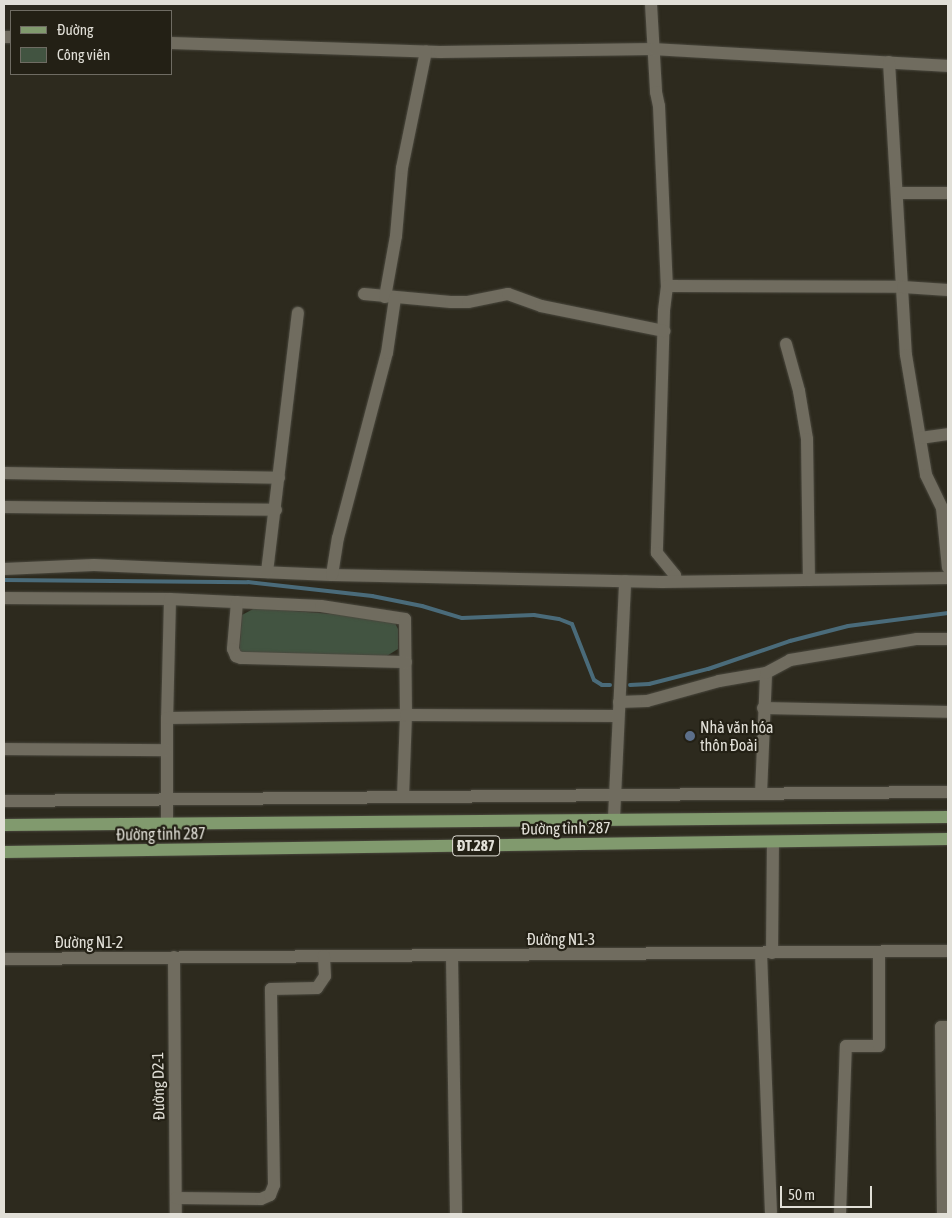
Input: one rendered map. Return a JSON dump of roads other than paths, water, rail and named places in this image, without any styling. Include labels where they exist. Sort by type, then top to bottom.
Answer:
[{"type":"main road","name":"Đường tỉnh 287","points":[[4,826],[614,818],[948,816]]},
{"type":"main road","name":"Đường tỉnh 287","points":[[4,852],[948,839]]},
{"type":"street","points":[[651,4],[667,286],[657,553],[675,575],[676,581]]},
{"type":"street","points":[[172,43],[426,52],[654,49],[948,66]]},
{"type":"street","points":[[332,575],[348,501],[387,353],[390,297],[402,168],[426,52]]},
{"type":"street","points":[[889,62],[906,355],[926,475],[942,508],[948,568]]},
{"type":"street","points":[[897,193],[948,193]]},
{"type":"street","points":[[667,286],[903,287],[948,290]]},
{"type":"street","points":[[364,294],[468,302],[508,294],[542,306],[664,331]]},
{"type":"street","points":[[267,572],[276,510],[298,313]]},
{"type":"street","points":[[786,344],[799,391],[807,439],[809,580]]},
{"type":"street","points":[[920,438],[948,434]]},
{"type":"street","points":[[4,473],[279,478]]},
{"type":"street","points":[[4,507],[276,510]]},
{"type":"street","points":[[4,569],[94,565],[332,575],[624,581],[948,578]]},
{"type":"street","points":[[614,818],[624,581]]},
{"type":"street","points":[[4,598],[170,599],[321,606],[404,619],[406,715],[403,796]]},
{"type":"street","points":[[168,823],[166,750],[170,599]]},
{"type":"street","points":[[238,602],[233,649],[236,656],[240,658],[406,662]]},
{"type":"street","points":[[620,702],[647,700],[719,681],[766,673],[790,660],[918,639],[948,639]]},
{"type":"street","points":[[760,794],[766,673]]},
{"type":"street","points":[[764,708],[948,712]]},
{"type":"street","points":[[167,718],[406,715],[618,716]]},
{"type":"street","points":[[4,749],[166,750]]},
{"type":"street","points":[[4,801],[948,792]]},
{"type":"street","points":[[771,1212],[767,953],[773,842]]},
{"type":"street","name":"Đường N1-3","points":[[174,957],[948,951]]},
{"type":"street","points":[[840,1214],[846,1046],[879,1046],[879,952]]},
{"type":"street","points":[[176,1198],[261,1199],[270,1195],[274,1185],[271,990],[317,988],[325,976],[324,956]]},
{"type":"street","points":[[452,956],[456,1214]]},
{"type":"street","name":"Đường N1-2","points":[[4,959],[174,957]]},
{"type":"street","name":"Đường D2-1","points":[[174,957],[176,1214]]},
{"type":"street","points":[[943,1214],[941,1027],[948,1027]]},
{"type":"waterway","points":[[4,580],[248,582],[372,596],[422,606],[462,618],[534,615],[559,619],[572,624],[594,680],[602,685],[610,685]]},
{"type":"waterway","points":[[630,685],[649,684],[708,669],[790,641],[848,626],[948,613]]},
{"type":"place","name":"Nhà văn hóa thôn Đoài","points":[[690,736]]}]
